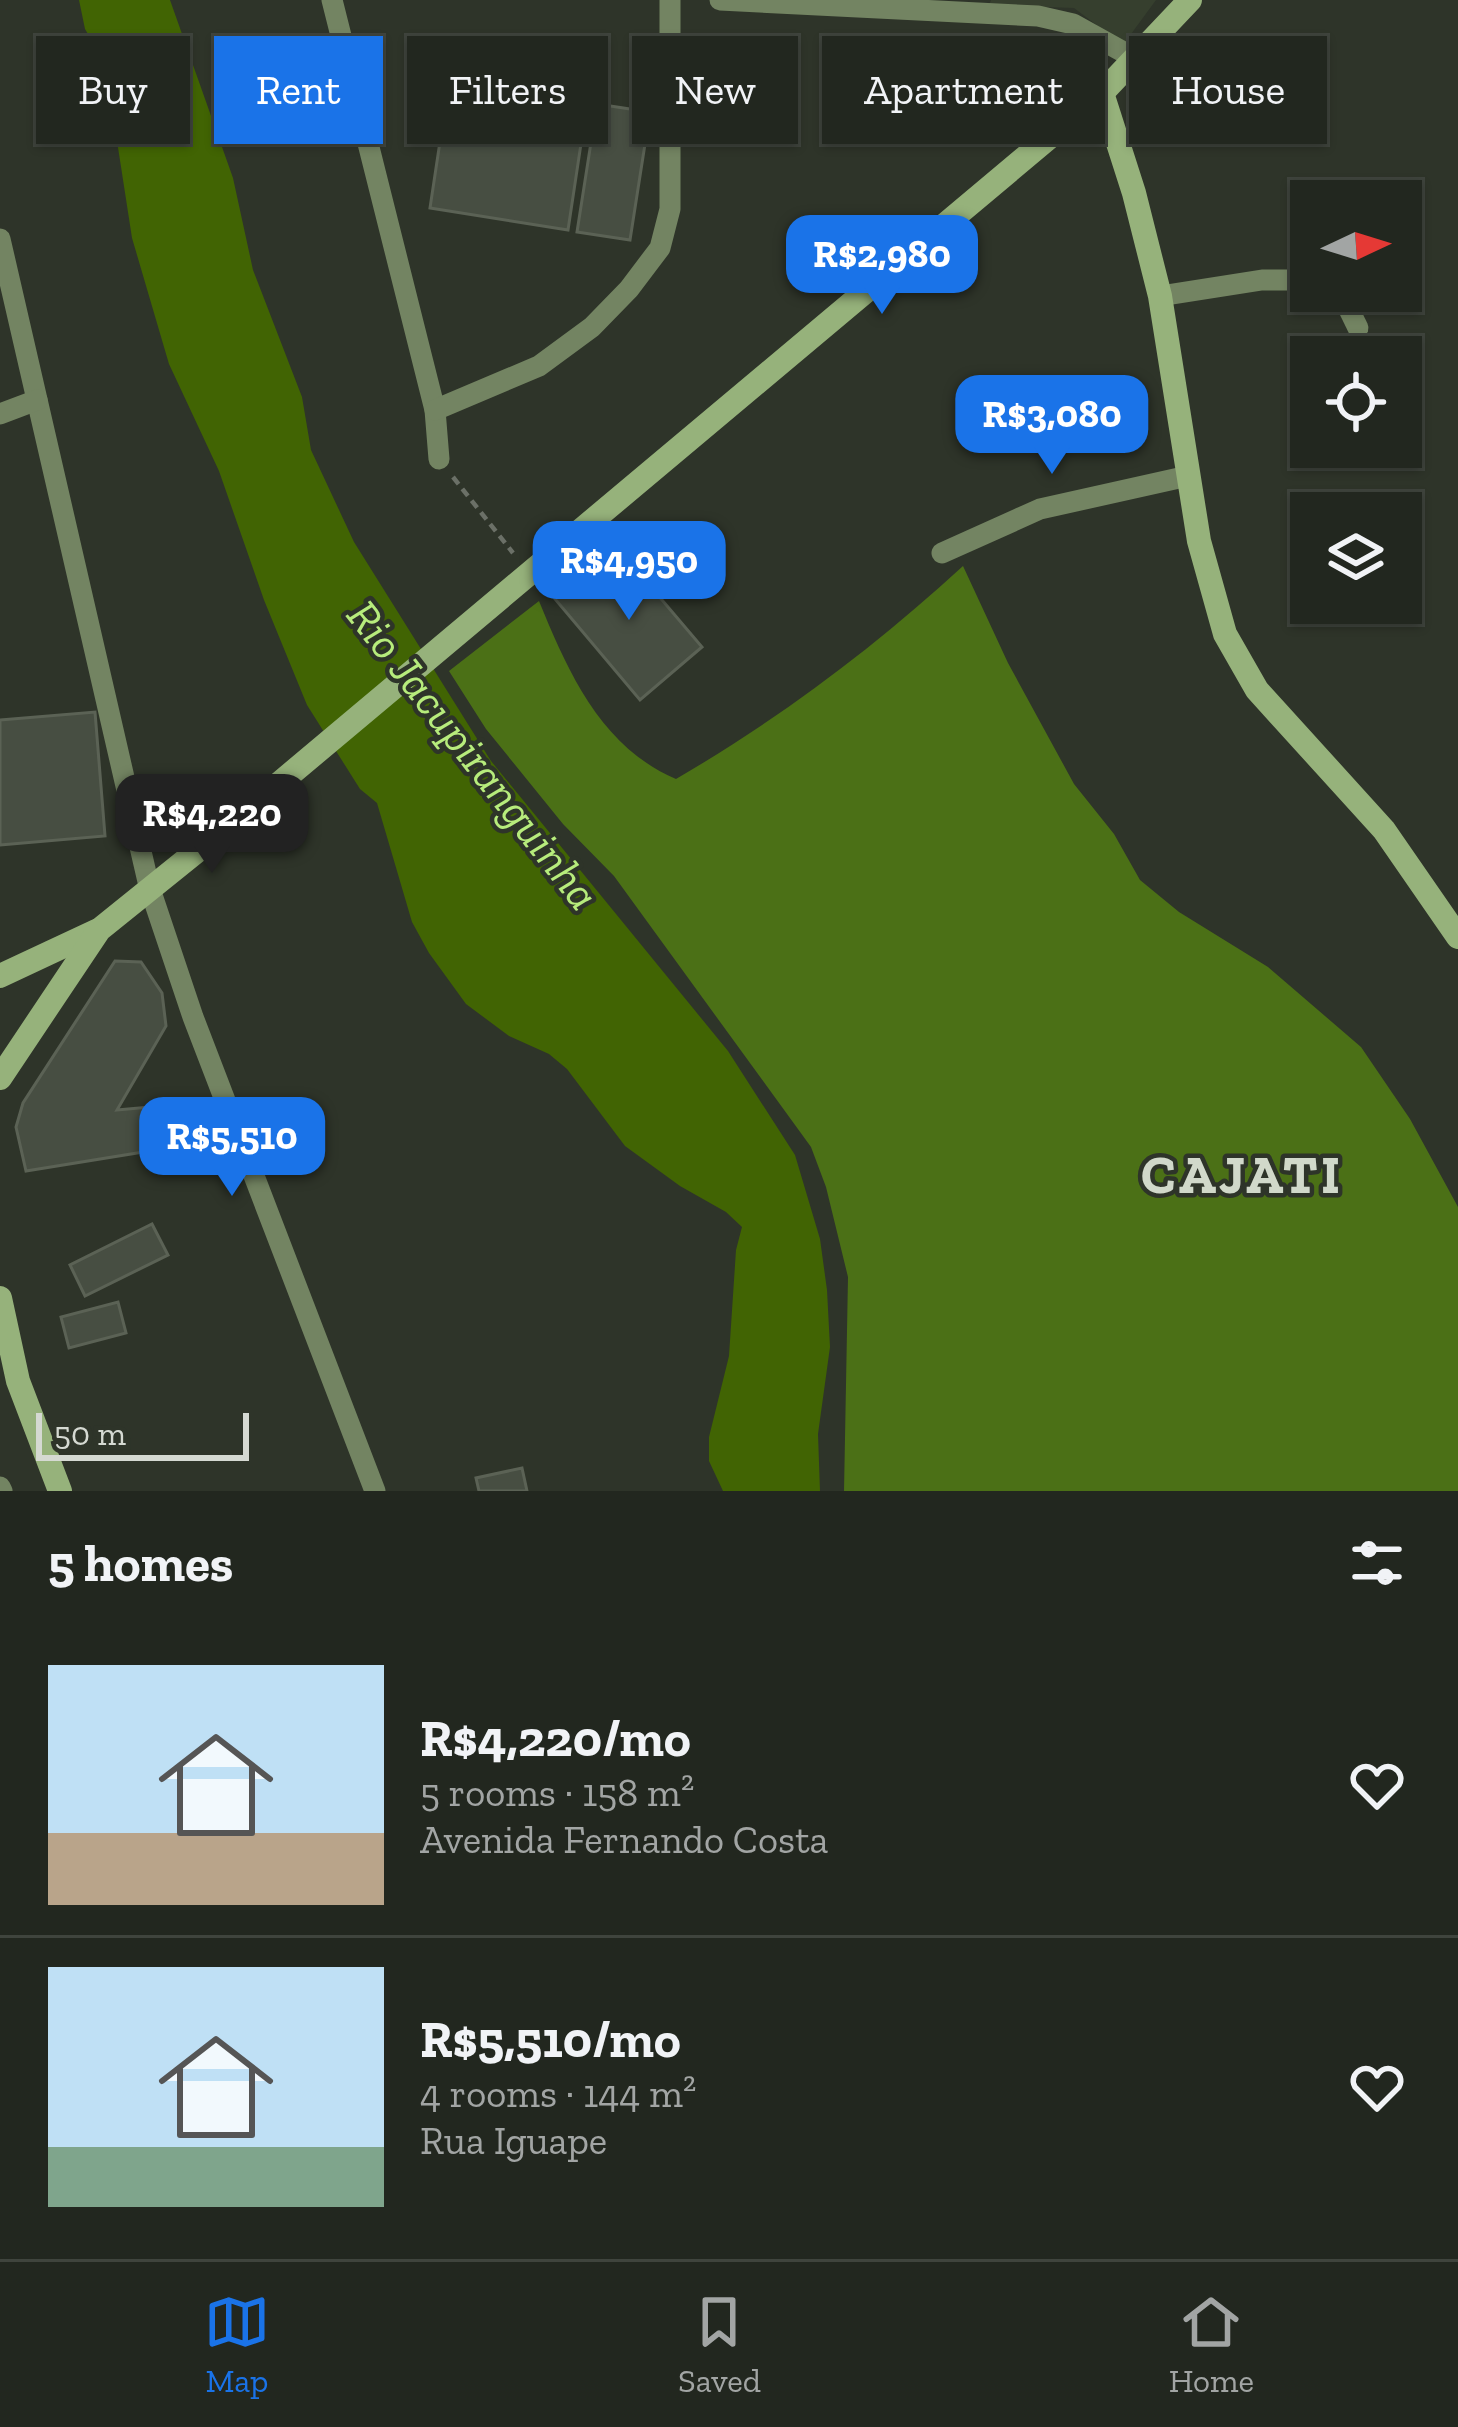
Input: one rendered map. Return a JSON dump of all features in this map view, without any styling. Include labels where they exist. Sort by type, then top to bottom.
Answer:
[{"type":"street","points":[[332,0],[435,410],[439,459]]},
{"type":"street","points":[[435,410],[539,366],[592,327],[660,248],[670,209],[670,0]]},
{"type":"street","points":[[720,0],[1037,16],[1072,24],[1129,54]]},
{"type":"street","points":[[1156,36],[1190,0]]},
{"type":"street","points":[[1105,89],[1129,65]]},
{"type":"street","points":[[1105,101],[1160,296],[1206,575],[1238,659],[1280,718],[1384,830],[1458,937]]},
{"type":"street","points":[[0,1078],[99,930],[1040,144]]},
{"type":"street","points":[[0,239],[149,886],[193,1017],[375,1491]]},
{"type":"street","points":[[1160,296],[1290,280]]},
{"type":"street","points":[[1350,312],[1358,328]]},
{"type":"street","points":[[0,414],[37,400]]},
{"type":"street","points":[[942,554],[1040,508],[1188,476]]},
{"type":"street","points":[[0,976],[99,930]]},
{"type":"street","points":[[0,1298],[18,1381]]},
{"type":"street","points":[[0,1349],[18,1381],[60,1491]]},
{"type":"path","points":[[439,459],[523,576]]},
{"type":"shaded area","points":[[991,0],[1156,0],[1123,45],[1074,8],[989,5]]},
{"type":"shaded area","points":[[963,566],[1008,663],[1074,784],[1114,834],[1140,880],[1179,912],[1268,967],[1361,1047],[1410,1119],[1458,1207],[1458,1491],[844,1491],[848,1277],[811,1147],[614,876],[563,824],[486,729],[449,671],[539,601],[590,705],[627,748],[676,779],[825,680]]},
{"type":"water","points":[[79,0],[170,0],[183,36],[89,36]]},
{"type":"water","name":"Rio Jacupiranguinha","points":[[190,57],[214,124],[214,144],[221,144],[233,178],[253,270],[302,397],[311,450],[354,542],[491,761],[728,1051],[795,1155],[820,1239],[827,1290],[830,1347],[818,1434],[820,1491],[723,1491],[709,1461],[709,1437],[729,1356],[736,1250],[742,1227],[625,1146],[567,1069],[549,1054],[509,1036],[466,1004],[429,953],[412,922],[377,803],[360,789],[307,705],[219,471],[169,364],[132,238],[117,144],[190,144]]},
{"type":"building","points":[[608,106],[632,109],[632,144],[645,144],[630,240],[577,232],[591,144],[608,144]]},
{"type":"building","points":[[440,144],[581,144],[568,230],[430,208]]},
{"type":"building","points":[[617,547],[702,647],[640,700],[555,599]]},
{"type":"building","points":[[95,712],[105,836],[0,845],[0,720]]},
{"type":"building","points":[[115,961],[141,962],[162,993],[166,1026],[117,1110],[194,1103],[211,1141],[26,1171],[16,1127],[23,1103]]},
{"type":"building","points":[[152,1224],[168,1255],[85,1296],[70,1265]]},
{"type":"building","points":[[118,1302],[126,1333],[69,1348],[61,1317]]},
{"type":"building","points":[[522,1468],[527,1491],[479,1491],[476,1478]]},
{"type":"district","name":"CAJATI","points":[[1242,1174]]}]
